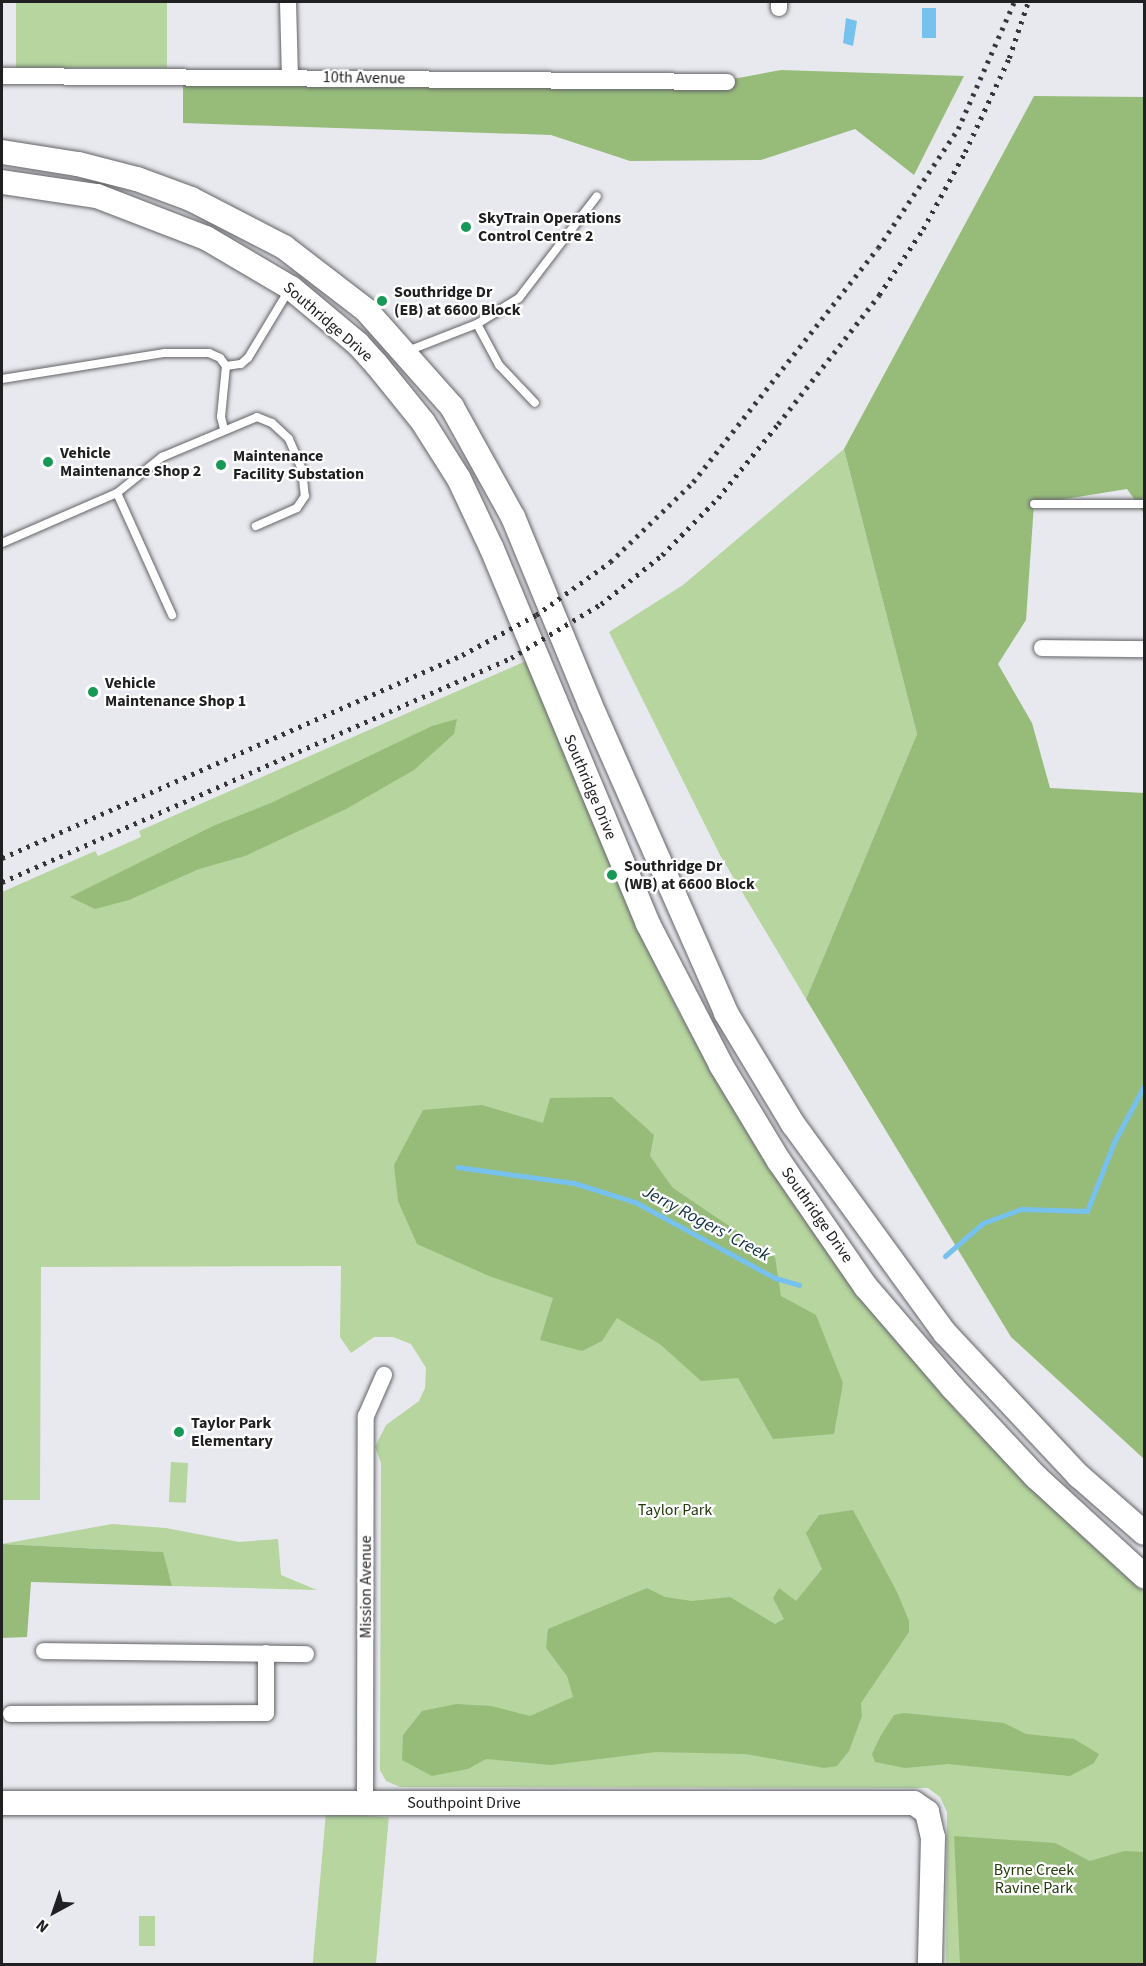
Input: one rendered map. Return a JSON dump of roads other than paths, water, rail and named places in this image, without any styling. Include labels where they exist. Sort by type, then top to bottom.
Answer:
[{"type":"main road","name":"Southridge Drive","points":[[2,152],[78,164],[137,179],[237,221],[327,277],[366,310],[452,407],[513,518],[590,704],[726,1013],[793,1124],[945,1333],[1078,1476],[1144,1533]]},
{"type":"main road","name":"Southridge Drive","points":[[2,182],[97,196],[164,219],[254,264],[291,288],[358,344],[423,422],[459,479],[492,549],[648,924],[710,1046],[779,1161],[866,1287],[952,1387],[1036,1476],[1144,1576]]},
{"type":"main road","points":[[358,344],[405,352]]},
{"type":"main road","name":"Southpoint Drive","points":[[2,1803],[901,1801],[925,1809],[933,1836],[930,1965]]},
{"type":"street","points":[[288,2],[290,78]]},
{"type":"street","name":"10th Avenue","points":[[2,76],[727,82]]},
{"type":"street","points":[[1042,648],[1144,649]]},
{"type":"street","name":"Mission Avenue","points":[[365,1803],[366,1416],[384,1375]]},
{"type":"street","points":[[44,1651],[306,1654]]},
{"type":"street","points":[[11,1714],[266,1713],[266,1653]]},
{"type":"lane","points":[[405,352],[477,324],[519,298],[597,196]]},
{"type":"lane","points":[[226,366],[248,358],[291,288]]},
{"type":"lane","points":[[477,324],[499,365],[535,403]]},
{"type":"lane","points":[[2,379],[181,352],[209,352],[220,358],[226,366],[221,417],[224,429]]},
{"type":"lane","points":[[2,543],[117,493],[162,457],[251,418],[267,420],[289,439],[302,469],[303,503],[256,526]]},
{"type":"lane","points":[[117,493],[172,615]]},
{"type":"lane","points":[[1034,504],[1144,504]]},
{"type":"water","points":[[922,8],[936,8],[936,38],[922,38]]},
{"type":"water","points":[[846,18],[857,21],[853,46],[843,43]]},
{"type":"waterway","name":"Jerry Rogers' Creek","points":[[945,1256],[983,1223],[1021,1209],[1087,1211],[1114,1142],[1144,1086]]},
{"type":"waterway","name":"Jerry Rogers' Creek","points":[[457,1167],[574,1183],[635,1202],[775,1278],[799,1285]]},
{"type":"railway","points":[[2,858],[462,655],[536,615],[610,562],[693,482],[878,248],[958,129],[1014,2]]},
{"type":"railway","points":[[2,882],[511,658],[601,604],[662,555],[718,498],[778,424],[879,295],[923,229],[965,152],[1009,58],[1028,2]]},
{"type":"place","name":"SkyTrain Operations Control Centre 2","points":[[466,227]]},
{"type":"place","name":"Southridge Dr (EB) at 6600 Block","points":[[382,301]]},
{"type":"place","name":"Vehicle Maintenance Shop 2","points":[[48,462]]},
{"type":"place","name":"Maintenance Facility Substation","points":[[221,465]]},
{"type":"place","name":"Vehicle Maintenance Shop 1","points":[[93,692]]},
{"type":"place","name":"Southridge Dr (WB) at 6600 Block","points":[[612,875]]},
{"type":"place","name":"Taylor Park Elementary","points":[[179,1432]]},
{"type":"park label","name":"Taylor Park","points":[[675,1510]]},
{"type":"park label","name":"Byrne Creek Ravine Park","points":[[1034,1879]]}]
